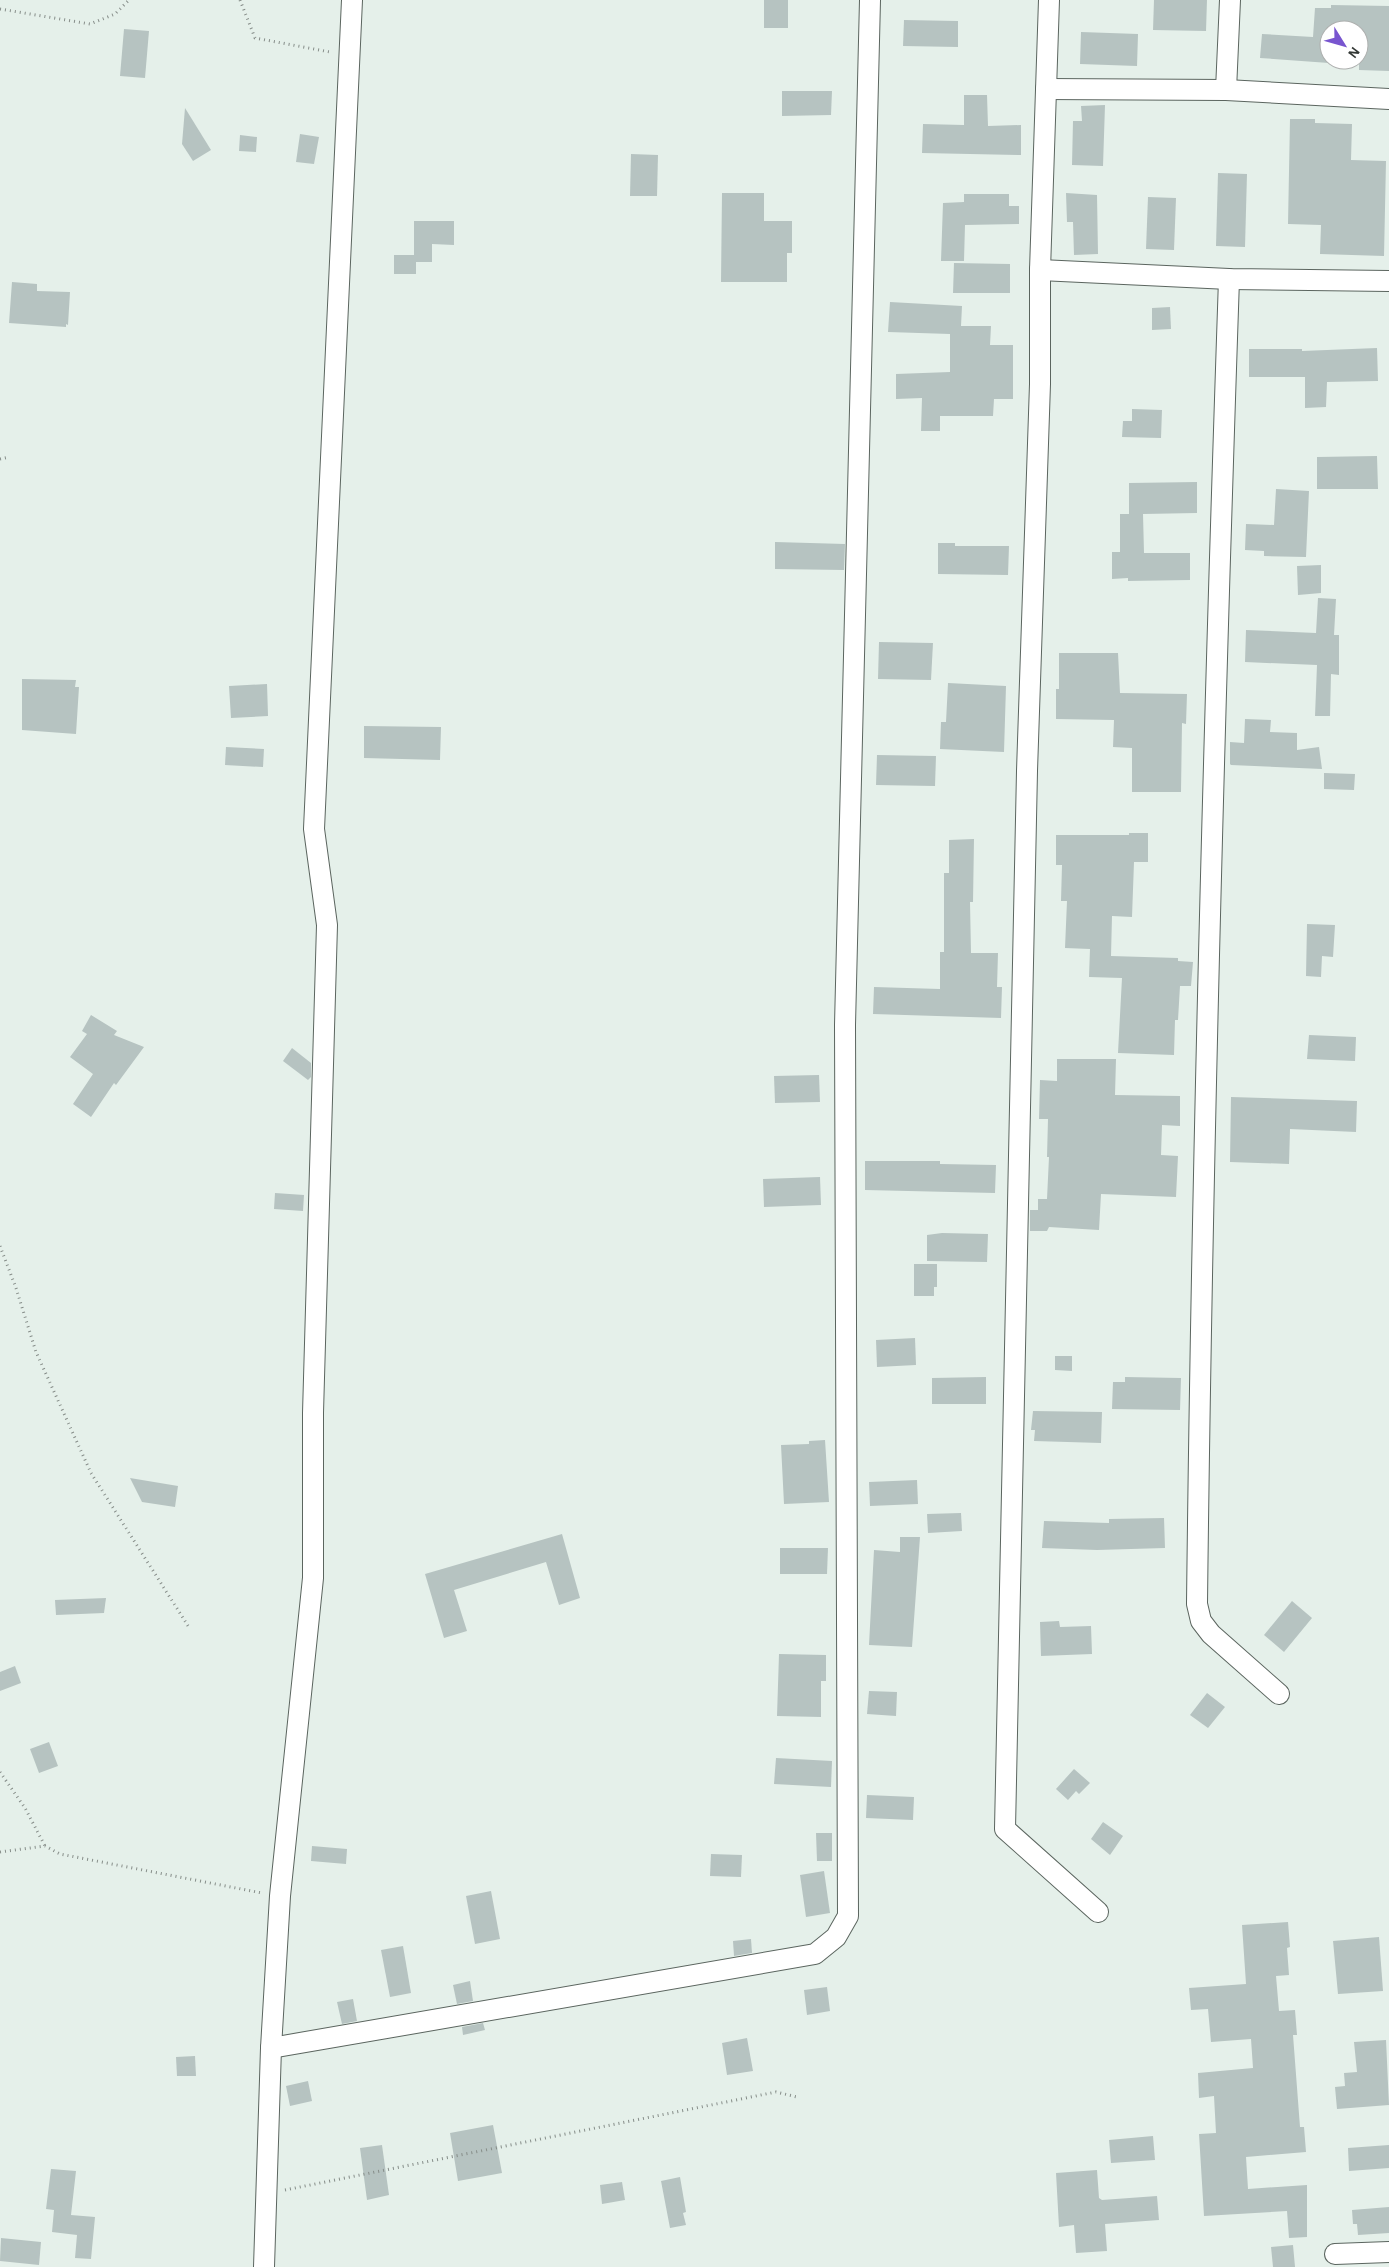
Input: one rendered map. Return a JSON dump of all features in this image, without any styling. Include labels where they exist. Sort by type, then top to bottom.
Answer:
[{"type":"street","points":[[264,2267],[271,2048],[280,1896],[313,1578],[313,1413],[327,925],[314,829],[352,0]]},
{"type":"street","points":[[271,2048],[815,1954],[836,1937],[848,1916],[845,1026],[870,0]]},
{"type":"street","points":[[1049,0],[1040,270],[1040,384],[1027,772],[1005,1829],[1098,1912]]},
{"type":"street","points":[[1226,90],[1230,0]]},
{"type":"street","points":[[1046,89],[1226,90],[1389,99]]},
{"type":"street","points":[[1040,270],[1229,279],[1389,281]]},
{"type":"street","points":[[1229,279],[1210,875],[1201,1257],[1197,1604],[1202,1621],[1211,1634],[1279,1694]]},
{"type":"street","points":[[1335,2254],[1389,2252]]},
{"type":"path","points":[[0,9],[90,24],[115,14],[129,0]]},
{"type":"path","points":[[240,0],[255,38],[348,56]]},
{"type":"path","points":[[0,459],[9,457]]},
{"type":"path","points":[[0,1246],[16,1288],[36,1352],[90,1473],[190,1629]]},
{"type":"path","points":[[0,1772],[25,1808],[45,1846],[60,1854],[280,1896]]},
{"type":"path","points":[[0,1852],[45,1846]]},
{"type":"path","points":[[267,2193],[776,2092],[797,2097]]},
{"type":"building","points":[[764,0],[788,0],[788,28],[764,28]]},
{"type":"building","points":[[1154,0],[1207,0],[1206,31],[1153,30]]},
{"type":"building","points":[[1331,5],[1389,6],[1389,71],[1359,70],[1369,70],[1369,20],[1319,20],[1319,62],[1260,58],[1262,34],[1313,37],[1315,8],[1331,8]]},
{"type":"building","points":[[904,20],[958,21],[958,47],[903,46]]},
{"type":"building","points":[[124,29],[149,31],[145,78],[120,76]]},
{"type":"building","points":[[1081,32],[1138,34],[1137,66],[1080,64]]},
{"type":"building","points":[[782,91],[832,91],[831,115],[782,116]]},
{"type":"building","points":[[964,95],[987,95],[988,126],[1021,125],[1021,155],[922,153],[923,124],[964,125]]},
{"type":"building","points":[[1105,105],[1103,166],[1072,165],[1073,121],[1082,121],[1081,106]]},
{"type":"building","points":[[185,108],[211,150],[193,161],[182,144]]},
{"type":"building","points":[[1290,119],[1315,119],[1315,123],[1352,124],[1351,160],[1386,161],[1384,256],[1320,254],[1321,225],[1288,224]]},
{"type":"building","points":[[300,134],[319,137],[314,164],[296,162]]},
{"type":"building","points":[[240,135],[257,137],[256,152],[239,151]]},
{"type":"building","points":[[631,154],[658,155],[657,196],[630,196]]},
{"type":"building","points":[[1218,173],[1247,174],[1245,247],[1216,246]]},
{"type":"building","points":[[722,193],[764,193],[764,221],[792,221],[792,253],[787,253],[787,282],[721,282]]},
{"type":"building","points":[[1066,193],[1097,195],[1098,254],[1074,255],[1073,222],[1067,222]]},
{"type":"building","points":[[964,194],[1009,194],[1009,206],[1019,206],[1019,224],[965,225],[964,261],[941,261],[943,203],[964,202]]},
{"type":"building","points":[[1148,197],[1176,198],[1174,250],[1146,249]]},
{"type":"building","points":[[414,221],[454,221],[454,245],[432,244],[432,262],[416,262],[416,274],[394,274],[394,255],[414,255]]},
{"type":"building","points":[[954,263],[1010,264],[1010,293],[953,293]]},
{"type":"building","points":[[12,282],[37,284],[37,291],[70,292],[68,325],[66,324],[66,327],[9,323]]},
{"type":"building","points":[[890,302],[962,306],[961,326],[991,326],[990,345],[1013,345],[1013,399],[994,399],[993,416],[940,416],[940,431],[921,431],[922,398],[896,399],[896,374],[950,372],[950,334],[888,332]]},
{"type":"building","points":[[1170,307],[1171,329],[1152,330],[1152,308]]},
{"type":"building","points":[[1377,348],[1378,381],[1327,382],[1326,407],[1305,408],[1305,377],[1249,377],[1249,349],[1302,349],[1302,351]]},
{"type":"building","points":[[1132,409],[1162,410],[1161,438],[1122,437],[1123,421],[1132,421]]},
{"type":"building","points":[[1377,456],[1378,489],[1317,489],[1317,457]]},
{"type":"building","points":[[1197,482],[1197,513],[1143,514],[1144,553],[1190,553],[1190,580],[1128,581],[1128,578],[1112,579],[1112,552],[1120,552],[1120,514],[1129,514],[1129,483]]},
{"type":"building","points":[[1276,489],[1309,491],[1306,557],[1264,556],[1264,551],[1245,550],[1246,524],[1274,525]]},
{"type":"building","points":[[775,542],[845,544],[844,570],[775,569]]},
{"type":"building","points":[[938,543],[955,543],[955,546],[1009,546],[1008,575],[938,574]]},
{"type":"building","points":[[1321,565],[1321,593],[1298,595],[1297,566]]},
{"type":"building","points":[[1318,598],[1336,599],[1334,635],[1339,635],[1339,675],[1331,674],[1330,716],[1315,716],[1317,665],[1245,662],[1246,630],[1316,633]]},
{"type":"building","points":[[879,642],[933,643],[931,680],[878,679]]},
{"type":"building","points":[[1059,653],[1118,653],[1120,693],[1187,694],[1186,724],[1182,723],[1181,792],[1132,792],[1132,748],[1113,747],[1114,720],[1056,719],[1056,689],[1059,689]]},
{"type":"building","points":[[22,679],[76,680],[75,687],[79,687],[76,734],[22,730]]},
{"type":"building","points":[[948,683],[1006,686],[1004,752],[940,749],[941,722],[946,722]]},
{"type":"building","points":[[267,684],[268,716],[231,718],[229,686]]},
{"type":"building","points":[[1245,719],[1271,720],[1270,732],[1297,733],[1297,750],[1319,747],[1322,769],[1231,765],[1230,742],[1244,743]]},
{"type":"building","points":[[364,726],[441,727],[440,760],[364,758]]},
{"type":"building","points":[[226,747],[264,749],[263,767],[225,765]]},
{"type":"building","points":[[877,755],[936,756],[935,786],[876,785]]},
{"type":"building","points":[[1324,773],[1355,774],[1354,790],[1324,789]]},
{"type":"building","points":[[1129,833],[1148,833],[1148,862],[1134,862],[1132,917],[1112,916],[1111,956],[1178,958],[1178,961],[1193,962],[1191,986],[1180,986],[1178,1020],[1175,1020],[1174,1055],[1118,1053],[1122,978],[1089,977],[1090,949],[1065,948],[1067,901],[1061,901],[1062,865],[1056,865],[1056,835],[1129,835]]},
{"type":"building","points":[[974,839],[973,902],[970,902],[971,953],[998,953],[997,987],[1002,987],[1001,1018],[873,1014],[874,987],[940,989],[940,952],[944,952],[944,873],[949,873],[949,840]]},
{"type":"building","points":[[1307,924],[1335,925],[1333,957],[1322,956],[1321,977],[1306,976]]},
{"type":"building","points":[[91,1015],[117,1031],[114,1035],[144,1047],[116,1085],[114,1083],[91,1117],[73,1104],[93,1074],[70,1057],[87,1034],[82,1031]]},
{"type":"building","points":[[1309,1035],[1356,1037],[1355,1061],[1307,1059]]},
{"type":"building","points":[[292,1048],[311,1063],[311,1077],[308,1080],[283,1061]]},
{"type":"building","points":[[1057,1059],[1116,1059],[1115,1095],[1180,1096],[1180,1126],[1162,1125],[1161,1155],[1178,1156],[1176,1197],[1101,1194],[1099,1230],[1049,1227],[1047,1231],[1030,1231],[1030,1210],[1038,1210],[1038,1199],[1047,1199],[1048,1119],[1039,1119],[1040,1080],[1057,1081]]},
{"type":"building","points":[[819,1075],[820,1102],[775,1103],[774,1076]]},
{"type":"building","points":[[1231,1097],[1357,1101],[1356,1132],[1290,1129],[1289,1164],[1230,1162]]},
{"type":"building","points":[[865,1161],[940,1161],[940,1164],[996,1165],[995,1193],[865,1190]]},
{"type":"building","points":[[820,1177],[821,1205],[764,1207],[763,1179]]},
{"type":"building","points":[[275,1193],[304,1195],[303,1211],[274,1209]]},
{"type":"building","points":[[942,1233],[988,1234],[987,1262],[927,1261],[927,1235]]},
{"type":"building","points":[[914,1264],[937,1264],[937,1287],[934,1287],[934,1296],[914,1296]]},
{"type":"building","points":[[915,1338],[916,1365],[877,1367],[876,1340]]},
{"type":"building","points":[[1055,1356],[1072,1356],[1072,1371],[1055,1370]]},
{"type":"building","points":[[986,1377],[986,1404],[932,1404],[932,1378]]},
{"type":"building","points":[[1125,1377],[1181,1378],[1180,1410],[1112,1409],[1113,1382],[1125,1382]]},
{"type":"building","points":[[1033,1411],[1102,1412],[1101,1443],[1034,1441],[1035,1430],[1031,1430]]},
{"type":"building","points":[[825,1440],[829,1502],[784,1504],[781,1445],[809,1444],[809,1441]]},
{"type":"building","points":[[130,1478],[178,1486],[175,1507],[142,1502]]},
{"type":"building","points":[[917,1480],[918,1504],[870,1506],[869,1482]]},
{"type":"building","points":[[961,1513],[962,1531],[928,1533],[927,1514]]},
{"type":"building","points":[[1164,1518],[1165,1548],[1097,1550],[1042,1548],[1044,1521],[1109,1523],[1109,1519]]},
{"type":"building","points":[[562,1534],[580,1598],[559,1605],[546,1562],[454,1590],[467,1631],[444,1638],[425,1574]]},
{"type":"building","points":[[900,1537],[920,1537],[912,1647],[869,1645],[874,1550],[900,1552]]},
{"type":"building","points":[[780,1548],[828,1548],[827,1574],[780,1574]]},
{"type":"building","points":[[106,1598],[104,1613],[56,1615],[55,1600]]},
{"type":"building","points":[[1292,1601],[1312,1618],[1284,1652],[1264,1635]]},
{"type":"building","points":[[1059,1621],[1060,1627],[1091,1626],[1092,1654],[1041,1656],[1040,1622]]},
{"type":"building","points":[[779,1654],[826,1655],[826,1681],[821,1681],[821,1717],[777,1716]]},
{"type":"building","points":[[15,1666],[21,1683],[0,1691],[0,1672]]},
{"type":"building","points":[[869,1691],[897,1692],[896,1716],[867,1714]]},
{"type":"building","points":[[1207,1693],[1225,1707],[1208,1728],[1190,1715]]},
{"type":"building","points":[[49,1742],[58,1766],[39,1773],[30,1749]]},
{"type":"building","points":[[776,1758],[832,1761],[831,1787],[774,1784]]},
{"type":"building","points":[[1074,1769],[1090,1783],[1079,1794],[1076,1791],[1068,1800],[1056,1789]]},
{"type":"building","points":[[867,1795],[914,1797],[913,1820],[866,1818]]},
{"type":"building","points":[[1103,1822],[1123,1836],[1110,1855],[1091,1839]]},
{"type":"building","points":[[816,1833],[832,1833],[832,1861],[817,1861]]},
{"type":"building","points":[[312,1846],[347,1849],[346,1864],[311,1861]]},
{"type":"building","points":[[711,1854],[742,1855],[741,1877],[710,1876]]},
{"type":"building","points":[[824,1871],[830,1913],[806,1917],[800,1875]]},
{"type":"building","points":[[491,1891],[500,1939],[475,1944],[466,1896]]},
{"type":"building","points":[[1288,1922],[1290,1947],[1287,1948],[1289,1975],[1276,1976],[1279,2011],[1295,2010],[1297,2035],[1293,2035],[1300,2127],[1304,2127],[1306,2152],[1246,2157],[1248,2189],[1307,2185],[1307,2237],[1289,2238],[1287,2211],[1204,2216],[1199,2134],[1216,2133],[1214,2096],[1199,2098],[1198,2073],[1253,2068],[1251,2039],[1211,2042],[1208,2009],[1191,2010],[1189,1988],[1246,1984],[1242,1925]]},
{"type":"building","points":[[1379,1937],[1383,1991],[1338,1994],[1333,1941]]},
{"type":"building","points":[[751,1939],[752,1953],[734,1956],[733,1941]]},
{"type":"building","points":[[403,1946],[411,1993],[390,1997],[381,1950]]},
{"type":"building","points":[[470,1981],[473,2001],[457,2004],[453,1985]]},
{"type":"building","points":[[827,1987],[830,2011],[807,2015],[804,1990]]},
{"type":"building","points":[[353,1999],[357,2021],[342,2024],[337,2002]]},
{"type":"building","points":[[483,2023],[485,2030],[463,2035],[462,2027]]},
{"type":"building","points":[[747,2038],[753,2071],[727,2075],[722,2043]]},
{"type":"building","points":[[1386,2040],[1389,2105],[1337,2109],[1335,2087],[1345,2086],[1344,2073],[1357,2072],[1354,2042]]},
{"type":"building","points":[[195,2056],[196,2076],[177,2076],[176,2057]]},
{"type":"building","points":[[308,2081],[312,2101],[290,2106],[286,2086]]},
{"type":"building","points":[[493,2125],[502,2173],[458,2181],[450,2133]]},
{"type":"building","points":[[1153,2136],[1155,2160],[1111,2163],[1109,2140]]},
{"type":"building","points":[[382,2145],[389,2195],[367,2200],[360,2148]]},
{"type":"building","points":[[1389,2145],[1389,2168],[1349,2171],[1348,2148]]},
{"type":"building","points":[[51,2169],[76,2171],[71,2215],[95,2217],[91,2259],[75,2258],[77,2235],[52,2232],[54,2210],[46,2209]]},
{"type":"building","points":[[1097,2170],[1099,2198],[1102,2200],[1157,2196],[1159,2220],[1105,2224],[1107,2251],[1076,2253],[1074,2225],[1059,2227],[1056,2173]]},
{"type":"building","points":[[680,2177],[686,2212],[683,2213],[686,2225],[670,2228],[661,2181]]},
{"type":"building","points":[[622,2182],[625,2200],[602,2204],[600,2185]]},
{"type":"building","points":[[1389,2207],[1389,2233],[1358,2235],[1357,2224],[1353,2224],[1352,2210]]},
{"type":"building","points":[[1,2238],[41,2242],[39,2265],[0,2261]]},
{"type":"building","points":[[1293,2245],[1295,2267],[1273,2267],[1271,2247]]}]
